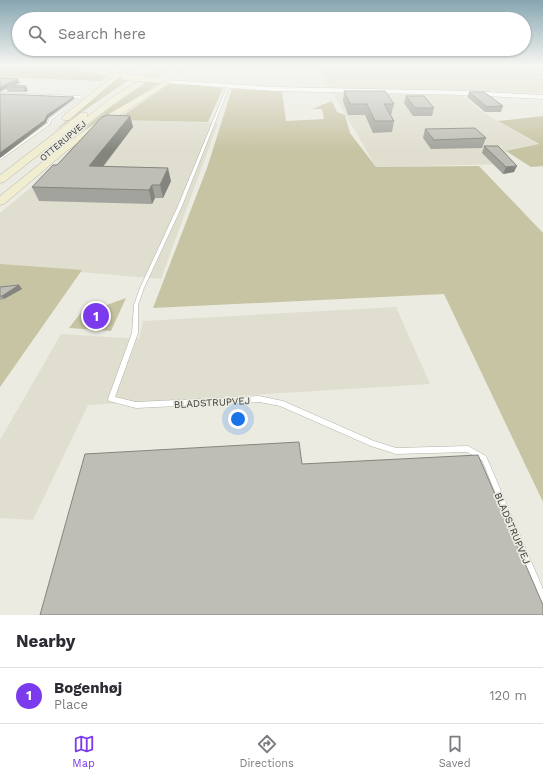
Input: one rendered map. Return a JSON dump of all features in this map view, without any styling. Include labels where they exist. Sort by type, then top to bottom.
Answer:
[{"type":"main road","points":[[0,172],[99,94]]},
{"type":"main road","name":"OTTERUPVEJ","points":[[0,180],[114,94]]},
{"type":"main road","name":"OTTERUPVEJ","points":[[0,194],[78,127],[123,94]]},
{"type":"main road","points":[[0,202],[65,148],[93,128],[149,94]]},
{"type":"street","points":[[481,94],[543,97]]},
{"type":"lane","points":[[0,94],[42,94],[80,97],[50,120],[49,123],[0,159]]},
{"type":"lane","name":"BLADSTRUPVEJ","points":[[225,94],[180,206],[142,288],[136,306],[135,334],[111,399],[136,405],[259,399],[281,403],[373,444],[396,451],[468,449],[484,458],[543,599]]},
{"type":"shaded area","points":[[99,94],[109,94],[53,132]]},
{"type":"shaded area","points":[[130,94],[143,94],[77,134],[108,109]]},
{"type":"shaded area","points":[[155,94],[220,94],[208,122],[116,120]]},
{"type":"shaded area","points":[[231,94],[282,94],[286,121],[324,119],[322,109],[312,109],[332,101],[337,112],[345,115],[350,133],[376,167],[479,166],[543,233],[543,502],[444,294],[153,308],[207,168]]},
{"type":"shaded area","points":[[333,94],[460,94],[484,113],[539,145],[506,151],[510,164],[376,167]]},
{"type":"shaded area","points":[[543,116],[543,166],[531,167],[506,151],[539,144],[498,121]]},
{"type":"shaded area","points":[[127,120],[218,123],[161,279],[0,265],[0,213],[106,126]]},
{"type":"shaded area","points":[[0,264],[82,270],[0,387]]},
{"type":"shaded area","points":[[126,298],[111,331],[69,328],[86,306],[104,306]]},
{"type":"shaded area","points":[[396,307],[430,384],[88,405],[33,520],[0,518],[0,440],[61,334],[139,339],[143,321]]},
{"type":"building","points":[[0,94],[74,97],[47,115],[45,120],[0,153]]},
{"type":"building","points":[[345,94],[387,94],[394,104],[384,104],[394,121],[375,121],[367,104],[350,104]]},
{"type":"building","points":[[471,94],[486,94],[503,106],[487,107]]},
{"type":"building","points":[[406,96],[424,96],[434,108],[415,108]]},
{"type":"building","points":[[107,115],[130,116],[89,166],[168,168],[160,185],[152,185],[149,190],[32,187],[53,165],[57,165],[102,117]]},
{"type":"building","points":[[475,128],[486,138],[434,140],[425,129]]},
{"type":"building","points":[[484,146],[498,146],[517,166],[506,167]]},
{"type":"building","points":[[19,285],[2,296],[0,296],[0,287]]},
{"type":"building","points":[[299,442],[302,464],[478,455],[543,605],[543,615],[40,615],[85,454]]},
{"type":"place","name":"Bogenhøj","points":[[96,316]]}]
